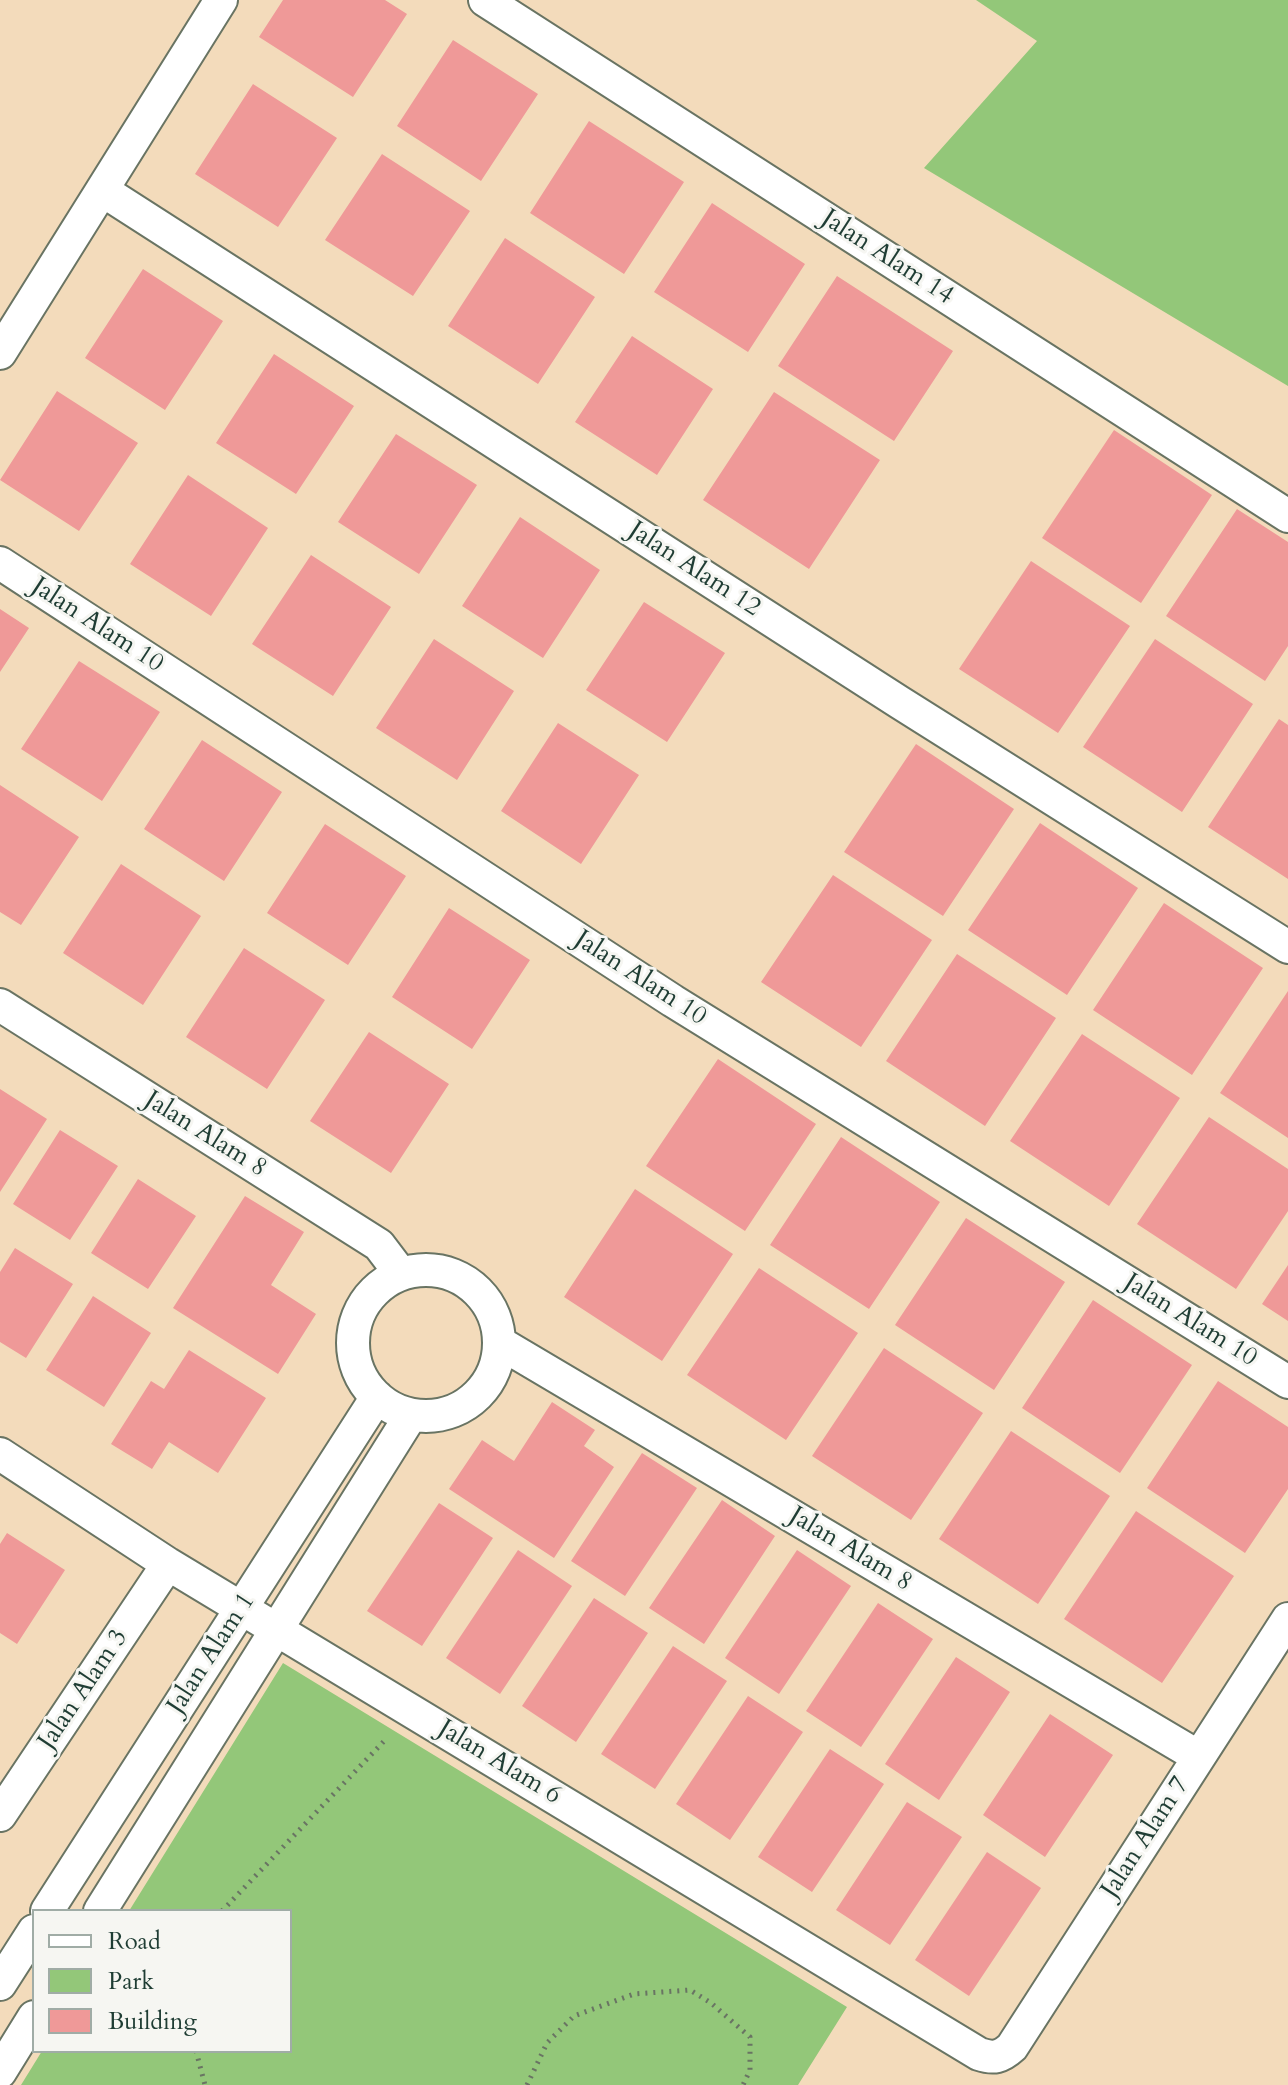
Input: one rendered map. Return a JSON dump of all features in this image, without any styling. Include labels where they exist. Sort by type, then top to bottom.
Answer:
[{"type":"street","points":[[0,353],[221,0]]},
{"type":"street","name":"Jalan Alam 14","points":[[485,0],[1288,516]]},
{"type":"street","name":"Jalan Alam 12","points":[[102,190],[899,702],[1288,947]]},
{"type":"street","name":"Jalan Alam 10","points":[[0,563],[673,1001],[1288,1382]]},
{"type":"street","name":"Jalan Alam 8","points":[[0,1005],[379,1245],[401,1274]]},
{"type":"street","points":[[425,1269],[448,1273],[469,1283],[486,1299],[496,1319],[500,1343],[497,1364],[488,1383],[472,1399],[454,1410],[433,1415],[411,1415],[377,1397],[361,1378],[354,1354],[354,1328],[363,1305],[380,1286],[401,1274],[425,1269]]},
{"type":"street","name":"Jalan Alam 8","points":[[500,1343],[1199,1757]]},
{"type":"street","name":"Jalan Alam 1","points":[[48,1909],[377,1397]]},
{"type":"street","name":"Jalan Alam 1","points":[[101,1909],[411,1415]]},
{"type":"street","name":"Jalan Alam 6","points":[[0,1454],[168,1564],[979,2054],[991,2058],[1003,2055]]},
{"type":"street","name":"Jalan Alam 3","points":[[0,1815],[168,1564]]},
{"type":"street","name":"Jalan Alam 7","points":[[1003,2055],[1012,2047],[1288,1619]]},
{"type":"street","points":[[0,1984],[32,1934]]},
{"type":"street","points":[[0,2072],[32,2020]]},
{"type":"path","points":[[224,1909],[413,1711]]},
{"type":"path","points":[[527,2085],[547,2043],[574,2016],[634,1994],[690,1990],[711,2003],[750,2037],[750,2070],[743,2085]]},
{"type":"path","points":[[197,2053],[205,2085]]},
{"type":"green space","points":[[976,0],[1288,0],[1288,386],[924,168],[1037,41]]},
{"type":"green space","points":[[283,1663],[847,2007],[798,2085],[21,2085],[41,2053],[292,2053],[292,1909],[130,1909]]},
{"type":"building","points":[[283,0],[385,0],[407,14],[353,97],[259,37]]},
{"type":"building","points":[[453,40],[538,94],[481,181],[397,126]]},
{"type":"building","points":[[253,84],[337,138],[278,227],[195,174]]},
{"type":"building","points":[[589,121],[684,182],[624,274],[530,213]]},
{"type":"building","points":[[382,154],[470,211],[413,296],[325,240]]},
{"type":"building","points":[[712,203],[805,264],[748,352],[654,292]]},
{"type":"building","points":[[505,238],[595,297],[538,384],[448,326]]},
{"type":"building","points":[[143,269],[223,321],[165,410],[85,358]]},
{"type":"building","points":[[837,276],[953,351],[894,441],[778,366]]},
{"type":"building","points":[[632,336],[713,389],[657,475],[575,422]]},
{"type":"building","points":[[274,354],[354,406],[296,494],[216,443]]},
{"type":"building","points":[[57,391],[138,443],[79,531],[0,480]]},
{"type":"building","points":[[774,392],[880,460],[809,569],[703,500]]},
{"type":"building","points":[[1114,430],[1212,495],[1141,603],[1042,538]]},
{"type":"building","points":[[396,434],[477,485],[419,574],[338,522]]},
{"type":"building","points":[[188,475],[268,528],[211,616],[130,564]]},
{"type":"building","points":[[1237,509],[1288,542],[1288,646],[1265,681],[1166,616]]},
{"type":"building","points":[[520,517],[600,570],[543,658],[462,606]]},
{"type":"building","points":[[311,555],[391,607],[333,696],[252,644]]},
{"type":"building","points":[[1031,561],[1130,626],[1058,733],[959,669]]},
{"type":"building","points":[[644,602],[725,653],[667,742],[586,690]]},
{"type":"building","points":[[0,609],[29,628],[0,672]]},
{"type":"building","points":[[434,639],[514,691],[457,780],[376,728]]},
{"type":"building","points":[[1155,639],[1253,704],[1182,812],[1083,747]]},
{"type":"building","points":[[79,661],[160,712],[102,801],[21,749]]},
{"type":"building","points":[[1279,719],[1288,725],[1288,879],[1208,827]]},
{"type":"building","points":[[558,723],[639,775],[581,864],[501,811]]},
{"type":"building","points":[[202,740],[282,792],[224,881],[144,829]]},
{"type":"building","points":[[916,744],[1014,809],[943,916],[844,852]]},
{"type":"building","points":[[0,785],[79,837],[21,925],[0,912]]},
{"type":"building","points":[[1040,823],[1138,888],[1067,995],[968,930]]},
{"type":"building","points":[[325,824],[406,876],[348,965],[267,913]]},
{"type":"building","points":[[121,864],[201,916],[143,1005],[63,953]]},
{"type":"building","points":[[833,875],[932,940],[861,1047],[761,982]]},
{"type":"building","points":[[1164,903],[1263,968],[1192,1075],[1093,1010]]},
{"type":"building","points":[[449,908],[530,960],[472,1049],[392,997]]},
{"type":"building","points":[[244,948],[325,1000],[267,1089],[186,1037]]},
{"type":"building","points":[[957,954],[1056,1018],[985,1126],[886,1061]]},
{"type":"building","points":[[1288,991],[1288,1138],[1220,1093]]},
{"type":"building","points":[[369,1032],[449,1084],[391,1173],[310,1121]]},
{"type":"building","points":[[1082,1034],[1180,1098],[1109,1206],[1010,1141]]},
{"type":"building","points":[[718,1059],[816,1124],[745,1231],[646,1166]]},
{"type":"building","points":[[0,1089],[47,1119],[0,1192]]},
{"type":"building","points":[[1209,1117],[1288,1169],[1288,1211],[1236,1289],[1137,1224]]},
{"type":"building","points":[[60,1130],[118,1166],[70,1240],[13,1204]]},
{"type":"building","points":[[841,1137],[940,1202],[869,1309],[770,1245]]},
{"type":"building","points":[[138,1179],[196,1216],[148,1289],[91,1253]]},
{"type":"building","points":[[635,1189],[733,1254],[662,1361],[564,1297]]},
{"type":"building","points":[[245,1196],[304,1232],[271,1285],[316,1314],[278,1374],[173,1308]]},
{"type":"building","points":[[966,1218],[1065,1282],[994,1390],[895,1325]]},
{"type":"building","points":[[15,1248],[73,1284],[26,1358],[0,1342],[0,1272]]},
{"type":"building","points":[[1288,1265],[1288,1321],[1262,1304]]},
{"type":"building","points":[[759,1268],[858,1333],[786,1440],[687,1375]]},
{"type":"building","points":[[93,1296],[151,1333],[104,1407],[46,1370]]},
{"type":"building","points":[[1093,1300],[1192,1365],[1120,1473],[1022,1408]]},
{"type":"building","points":[[884,1348],[983,1413],[911,1520],[812,1456]]},
{"type":"building","points":[[189,1350],[266,1398],[218,1473],[169,1442],[152,1469],[111,1444],[151,1381],[164,1389]]},
{"type":"building","points":[[1218,1381],[1288,1427],[1288,1489],[1245,1553],[1147,1488]]},
{"type":"building","points":[[552,1402],[595,1430],[584,1446],[614,1467],[554,1558],[449,1489],[482,1440],[514,1461]]},
{"type":"building","points":[[1011,1431],[1110,1496],[1038,1604],[939,1539]]},
{"type":"building","points":[[642,1453],[697,1488],[625,1596],[571,1561]]},
{"type":"building","points":[[722,1500],[775,1536],[704,1644],[649,1608]]},
{"type":"building","points":[[439,1503],[493,1538],[422,1646],[367,1611]]},
{"type":"building","points":[[1136,1511],[1234,1576],[1162,1683],[1064,1619]]},
{"type":"building","points":[[7,1533],[65,1570],[17,1644],[0,1633],[0,1544]]},
{"type":"building","points":[[518,1550],[572,1586],[500,1694],[446,1658]]},
{"type":"building","points":[[797,1550],[851,1586],[779,1694],[725,1658]]},
{"type":"building","points":[[594,1598],[648,1633],[576,1742],[522,1706]]},
{"type":"building","points":[[878,1603],[933,1639],[861,1747],[806,1711]]},
{"type":"building","points":[[673,1646],[727,1681],[655,1789],[601,1754]]},
{"type":"building","points":[[956,1657],[1010,1692],[939,1800],[885,1764]]},
{"type":"building","points":[[748,1696],[803,1732],[730,1840],[676,1804]]},
{"type":"building","points":[[1050,1714],[1113,1755],[1045,1857],[983,1815]]},
{"type":"building","points":[[830,1749],[884,1784],[812,1892],[758,1857]]},
{"type":"building","points":[[907,1802],[962,1837],[890,1945],[836,1910]]},
{"type":"building","points":[[987,1852],[1041,1888],[969,1996],[915,1960]]}]
